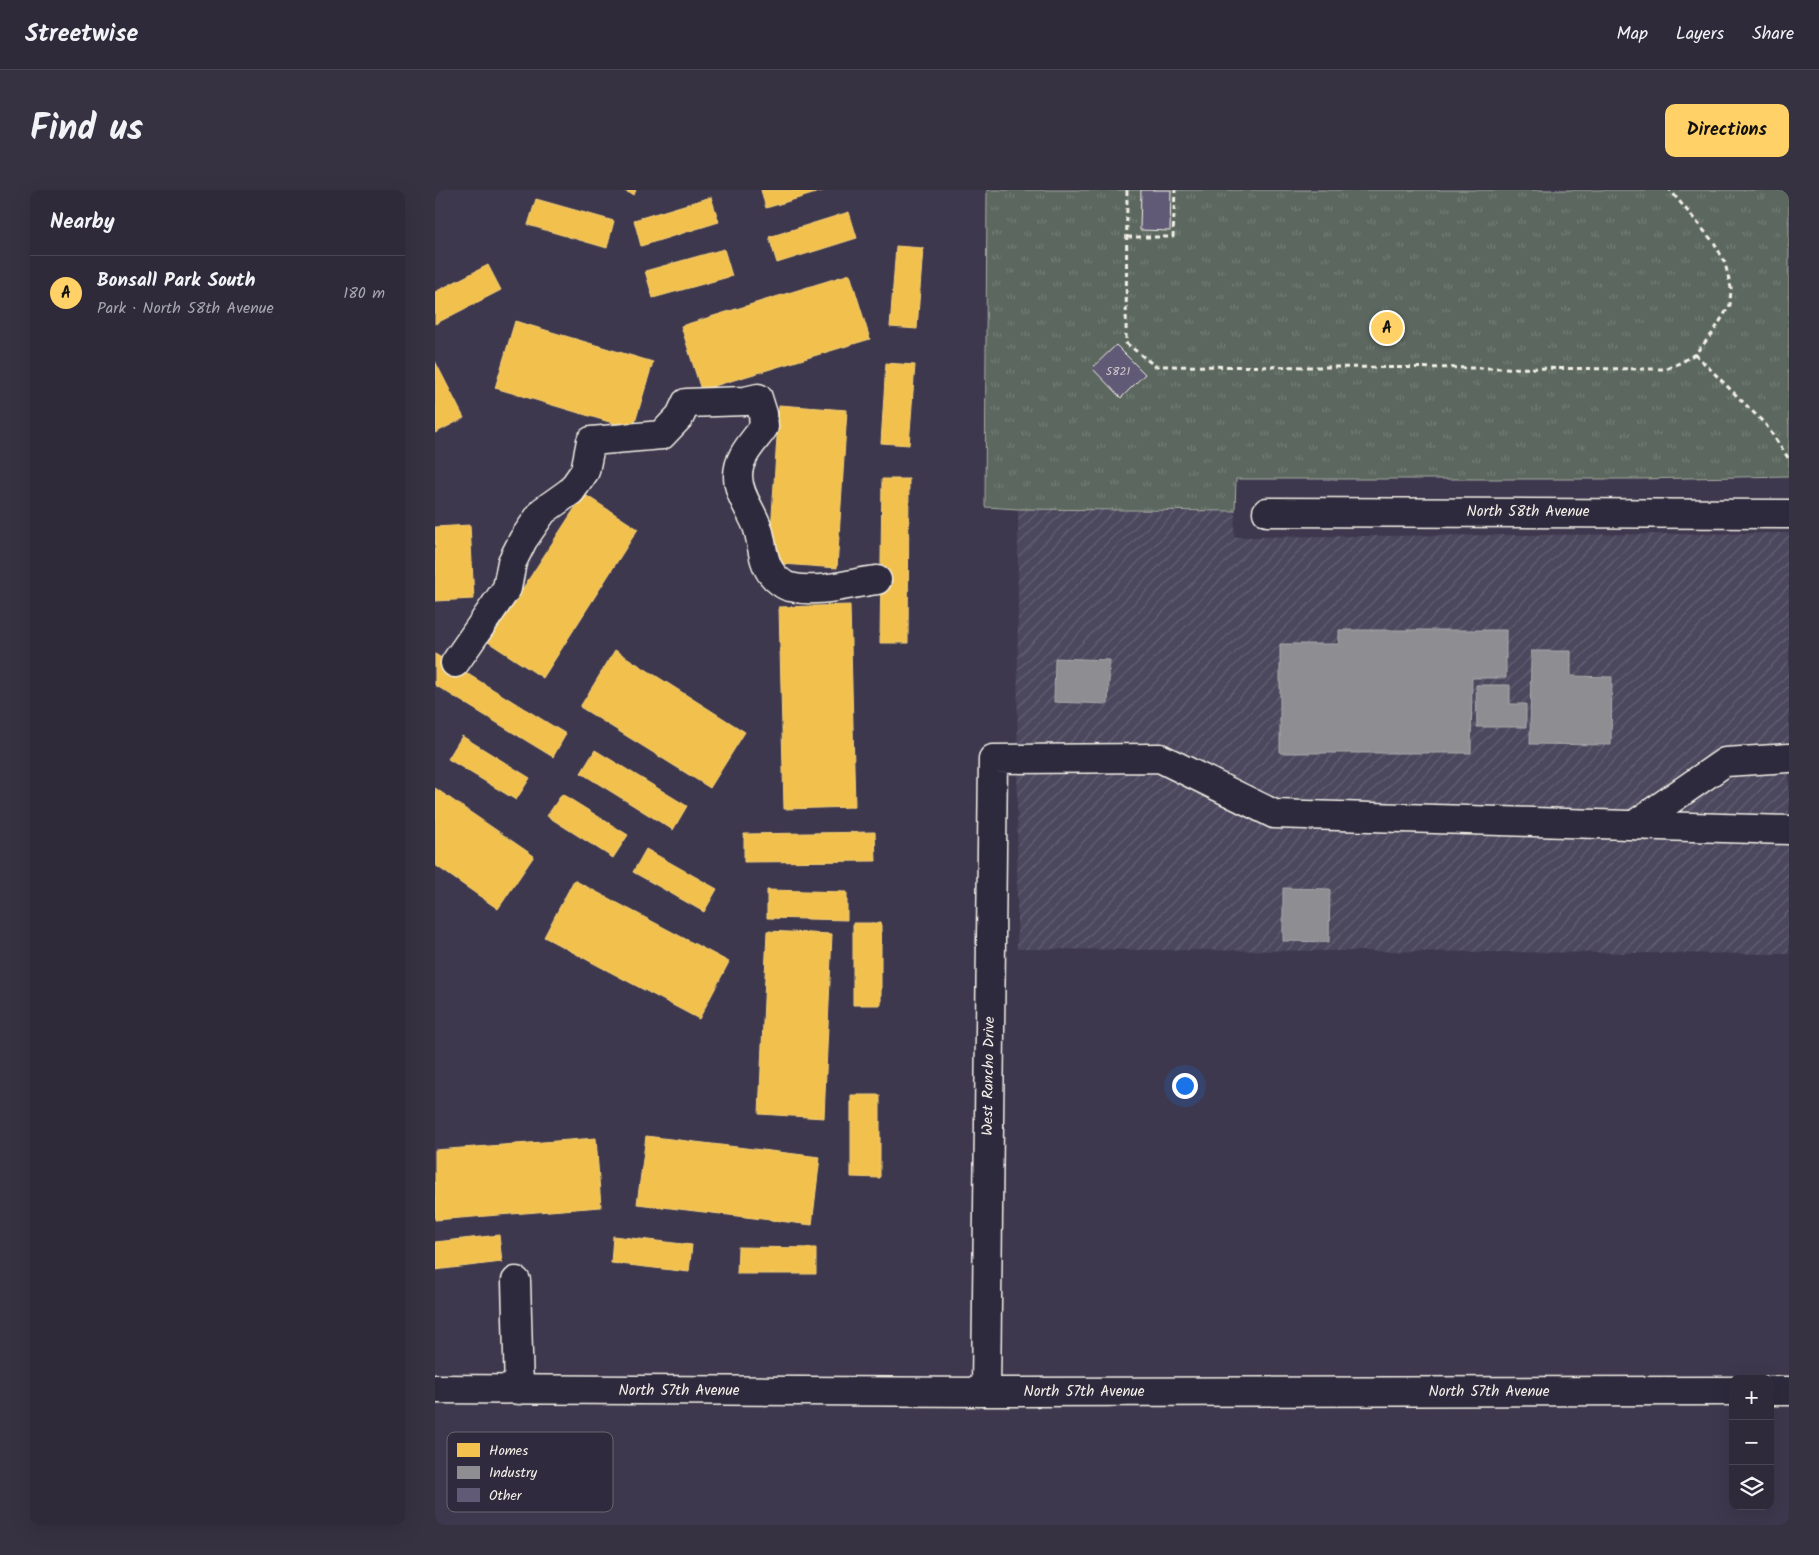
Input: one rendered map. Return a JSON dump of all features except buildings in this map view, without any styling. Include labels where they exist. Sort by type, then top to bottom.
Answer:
[{"type":"street","points":[[455,663],[507,588],[512,562],[523,540],[543,511],[571,492],[585,471],[591,441],[662,435],[679,416],[686,403],[745,401],[758,398],[763,414],[764,427],[741,456],[738,477],[744,499],[758,528],[764,559],[772,574],[788,587],[805,589],[832,588],[877,580]]},
{"type":"street","name":"North 58th Avenue","points":[[1267,512],[1789,514]]},
{"type":"street","name":"West Rancho Drive","points":[[986,1392],[993,759],[1160,758],[1274,814],[1634,825]]},
{"type":"street","points":[[1634,825],[1725,762],[1789,758]]},
{"type":"street","points":[[1634,825],[1789,830]]},
{"type":"street","points":[[516,1281],[519,1390]]},
{"type":"street","name":"North 57th Avenue","points":[[435,1389],[986,1392],[1729,1391]]},
{"type":"street","points":[[1774,1391],[1789,1391]]},
{"type":"path","points":[[1127,190],[1126,343],[1155,366],[1666,369],[1695,354],[1712,334],[1730,305],[1731,288],[1725,263],[1715,244],[1670,190]]},
{"type":"path","points":[[1127,237],[1173,237],[1175,190]]},
{"type":"path","points":[[1695,354],[1766,425],[1789,459]]},
{"type":"shaded area","points":[[1018,509],[1235,511],[1234,537],[1789,533],[1789,954],[1017,949]]},
{"type":"green space","points":[[987,190],[1789,190],[1789,476],[1639,479],[1236,479],[1235,511],[985,507]]},
{"type":"place","name":"Bonsall Park South","points":[[1387,328]]}]
